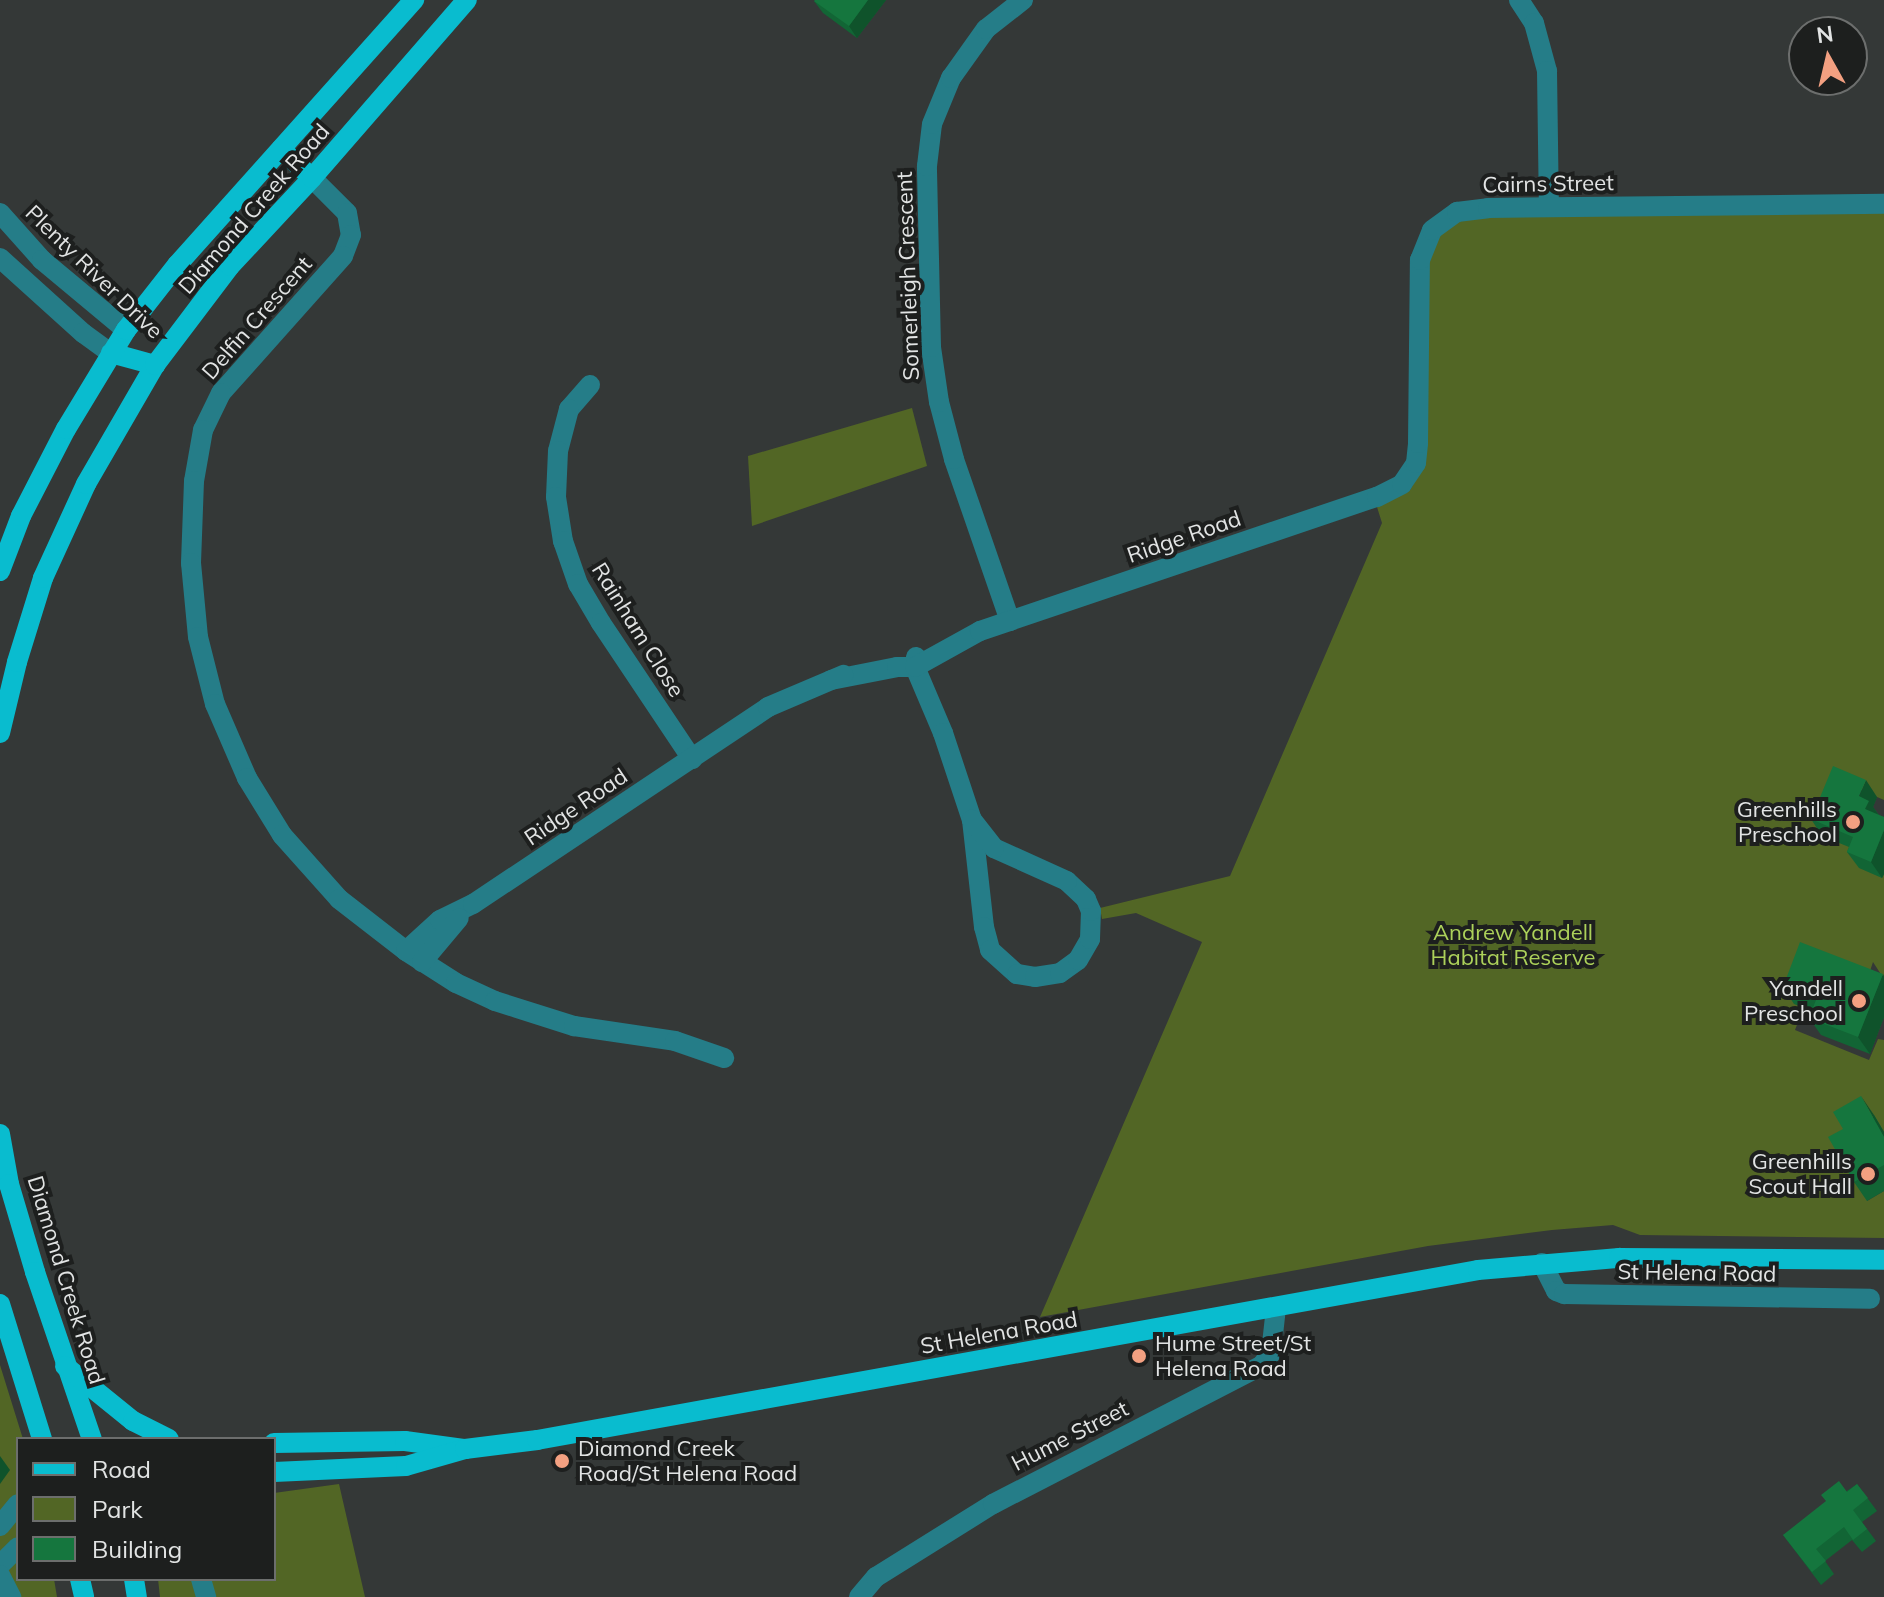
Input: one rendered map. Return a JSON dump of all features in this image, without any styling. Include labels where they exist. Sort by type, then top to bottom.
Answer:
[{"type":"main road","name":"Diamond Creek Road","points":[[0,571],[21,516],[126,330],[177,265],[414,0]]},
{"type":"main road","name":"Diamond Creek Road","points":[[0,733],[28,620],[48,566],[86,484],[155,365],[230,266],[312,178],[467,0]]},
{"type":"main road","name":"Delfin Crescent","points":[[281,149],[312,178]]},
{"type":"main road","name":"Plenty River Drive","points":[[126,330],[155,365]]},
{"type":"main road","name":"Plenty River Drive","points":[[111,353],[155,365]]},
{"type":"main road","name":"Diamond Creek Road","points":[[0,1134],[9,1184],[65,1366],[91,1437]]},
{"type":"main road","name":"St Helena Road","points":[[276,1472],[406,1466],[465,1449],[537,1440],[1478,1270],[1542,1263],[1678,1256],[1884,1260]]},
{"type":"main road","points":[[0,1304],[41,1437]]},
{"type":"main road","points":[[65,1366],[133,1421],[165,1437]]},
{"type":"main road","name":"St Helena Road","points":[[276,1443],[405,1441],[465,1449]]},
{"type":"street","name":"Somerleigh Crescent","points":[[1010,621],[954,459],[939,402],[931,347],[927,166],[932,124],[951,78],[986,29],[1023,0]]},
{"type":"street","points":[[1519,0],[1534,23],[1547,71],[1549,207]]},
{"type":"street","name":"Delfin Crescent","points":[[312,178],[347,213],[351,235],[343,256],[235,374],[211,411],[194,481],[190,539],[194,600],[204,668],[215,704],[258,798],[309,868],[360,917],[456,983],[532,1014],[574,1026],[675,1041],[724,1058]]},
{"type":"street","name":"Cairns Street","points":[[1402,484],[1416,463],[1419,273],[1426,240],[1440,222],[1457,212],[1549,207],[1884,204]]},
{"type":"street","name":"Plenty River Drive","points":[[0,213],[17,235],[69,284],[126,330]]},
{"type":"street","name":"Plenty River Drive","points":[[0,258],[51,305],[111,353]]},
{"type":"street","points":[[51,305],[69,284]]},
{"type":"street","name":"Rainham Close","points":[[590,385],[569,409],[558,451],[556,497],[563,541],[578,584],[601,623],[692,759]]},
{"type":"street","name":"Ridge Road","points":[[414,957],[441,936],[473,904],[768,707],[877,659],[919,661],[944,638],[1010,621],[1377,497],[1402,484]]},
{"type":"street","points":[[919,661],[972,820],[984,927],[990,950],[1017,974],[1035,977],[1060,973],[1078,960],[1090,939],[1091,911],[1086,899],[1067,881],[994,848],[972,820]]},
{"type":"street","name":"St Helena Road","points":[[1542,1263],[1556,1291],[1564,1294],[1870,1299]]},
{"type":"street","name":"Hume Street","points":[[859,1597],[876,1577],[982,1510],[1262,1365],[1271,1353],[1276,1308]]},
{"type":"street","points":[[0,1526],[16,1506]]},
{"type":"street","points":[[0,1565],[16,1549]]},
{"type":"street","points":[[0,1575],[11,1597]]},
{"type":"green space","name":"Andrew Yandell Habitat Reserve","points":[[1884,212],[1884,800],[1845,783],[1865,853],[1884,874],[1884,979],[1873,962],[1867,980],[1804,1007],[1795,1030],[1869,1060],[1878,1039],[1884,1040],[1884,1132],[1867,1201],[1884,1191],[1884,1238],[1640,1235],[1613,1225],[1552,1230],[1428,1246],[1040,1317],[1202,942],[1136,913],[1102,919],[1100,908],[1230,876],[1382,523],[1377,507],[1410,490],[1423,467],[1425,280],[1433,243],[1448,225],[1472,216]]},
{"type":"green space","points":[[912,408],[927,466],[752,526],[748,456]]},
{"type":"green space","points":[[0,1365],[22,1437],[16,1437],[16,1581],[54,1581],[57,1597],[0,1597]]},
{"type":"green space","points":[[339,1484],[365,1597],[160,1597],[158,1581],[276,1581],[276,1493]]},
{"type":"building","points":[[815,0],[868,0],[849,26]]},
{"type":"building","points":[[1833,766],[1866,780],[1859,796],[1869,801],[1865,809],[1884,817],[1884,830],[1871,862],[1847,852],[1853,837],[1811,819]]},
{"type":"building","points":[[1800,942],[1883,974],[1858,1037],[1809,1018],[1816,1000],[1783,987]]},
{"type":"building","points":[[1861,1096],[1884,1137],[1884,1165],[1854,1182],[1828,1137],[1843,1129],[1833,1112]]},
{"type":"building","points":[[1839,1481],[1847,1492],[1857,1484],[1868,1498],[1853,1510],[1867,1529],[1853,1540],[1844,1527],[1816,1549],[1826,1561],[1812,1572],[1783,1535],[1826,1501],[1821,1495]]},
{"type":"place","name":"Greenhills Preschool","points":[[1853,822]]},
{"type":"place","name":"Yandell Preschool","points":[[1859,1001]]},
{"type":"place","name":"Greenhills Scout Hall","points":[[1868,1174]]},
{"type":"place","name":"Hume Street/St Helena Road","points":[[1139,1356]]},
{"type":"place","name":"Diamond Creek Road/St Helena Road","points":[[562,1461]]}]
